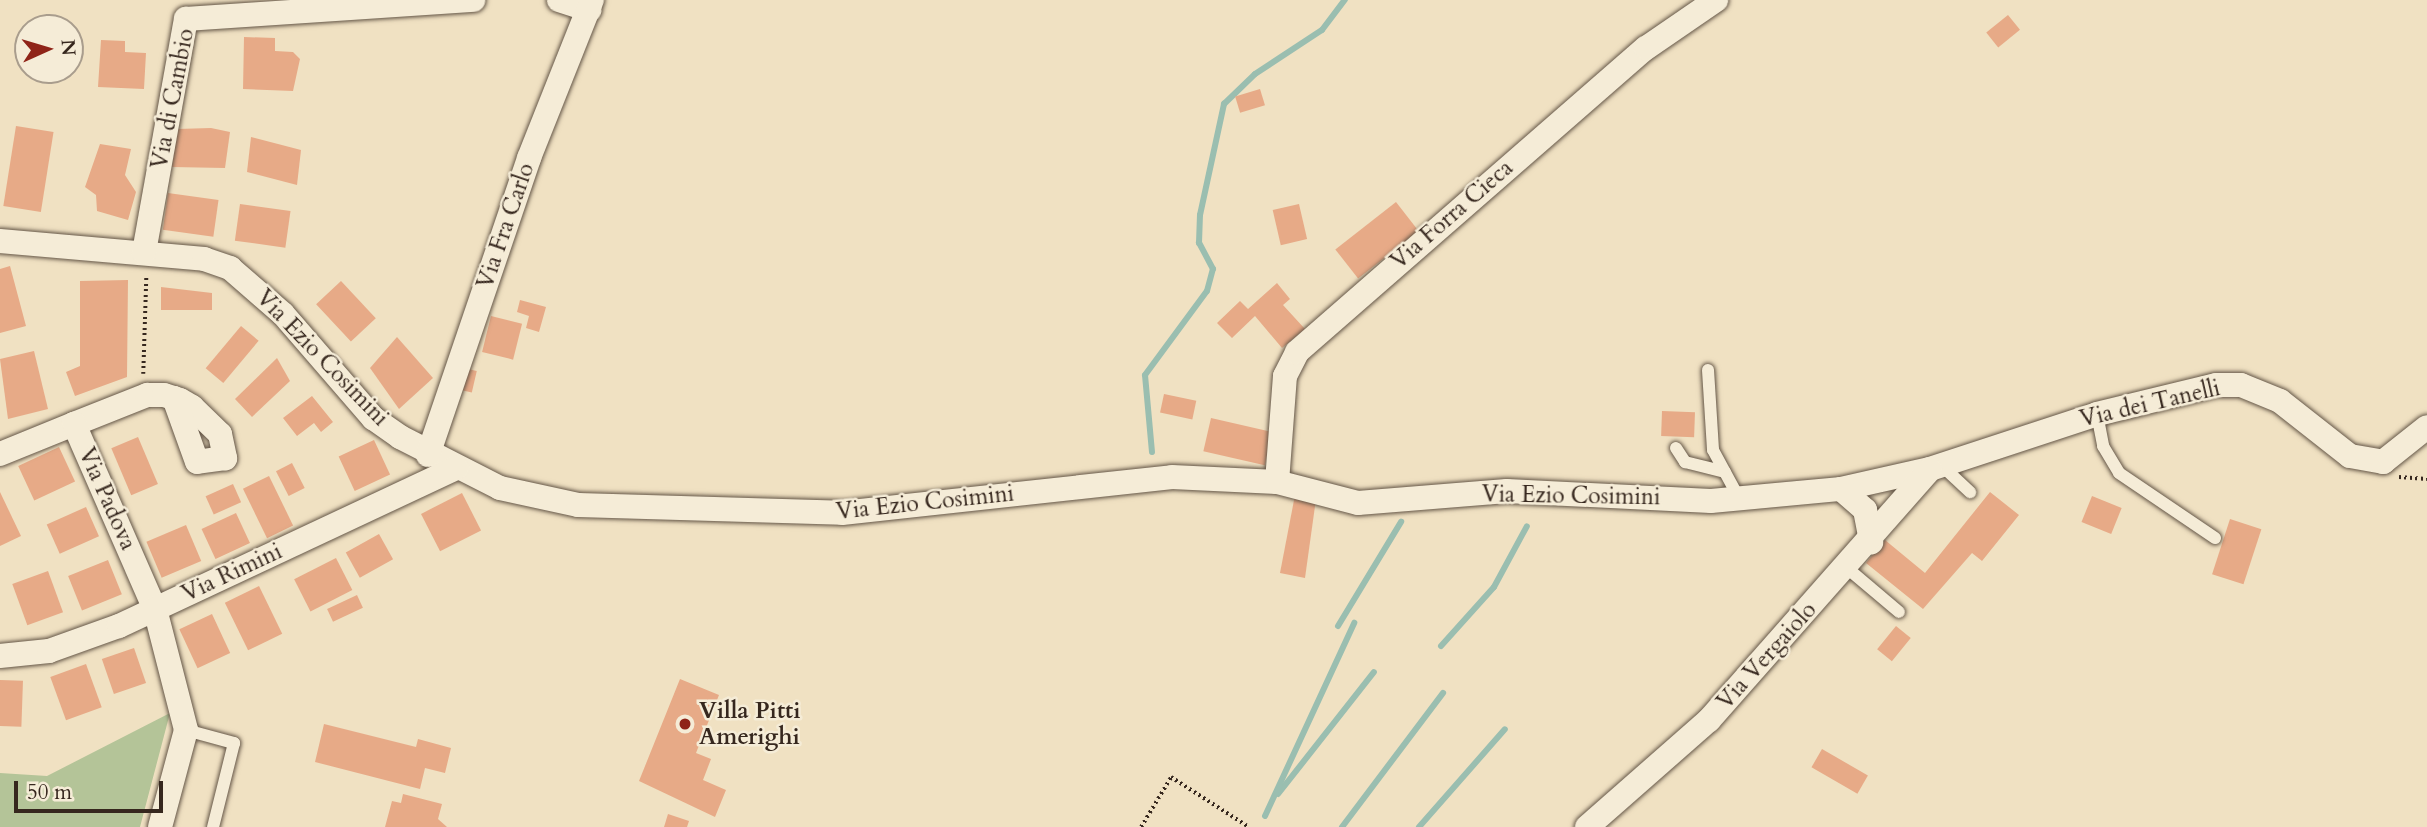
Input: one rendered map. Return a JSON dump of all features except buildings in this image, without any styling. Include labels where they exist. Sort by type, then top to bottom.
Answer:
[{"type":"street","name":"Via di Cambio","points":[[146,252],[187,19],[473,0]]},
{"type":"street","points":[[559,0],[591,5]]},
{"type":"street","name":"Via Forra Cieca","points":[[1277,482],[1286,376],[1297,352],[1646,48],[1716,0]]},
{"type":"street","name":"Via Fra Carlo","points":[[428,455],[529,158],[591,5]]},
{"type":"street","name":"Via Ezio Cosimini","points":[[0,240],[204,259],[249,281],[373,418],[428,455],[500,488],[578,505],[789,514],[956,503],[1118,479],[1277,482],[1358,503],[1507,491],[1739,498],[1840,489],[1936,467]]},
{"type":"street","name":"Via dei Tanelli","points":[[1936,467],[2097,414],[2216,385],[2241,385],[2280,401],[2350,456],[2383,462],[2427,427]]},
{"type":"street","points":[[74,424],[143,397],[174,398]]},
{"type":"street","name":"Via Padova","points":[[0,454],[74,424],[155,609],[186,730]]},
{"type":"street","name":"Via Vergaiolo","points":[[1587,827],[1709,720],[1936,467]]},
{"type":"street","name":"Via Rimini","points":[[0,656],[61,648],[155,609],[457,468]]},
{"type":"street","points":[[1840,489],[1865,510],[1871,542]]},
{"type":"street","points":[[160,827],[186,730]]},
{"type":"lane","points":[[1708,370],[1713,450],[1739,498]]},
{"type":"lane","points":[[2097,414],[2102,446],[2119,473],[2215,538]]},
{"type":"lane","points":[[1676,448],[1685,462],[1725,472]]},
{"type":"lane","points":[[1936,467],[1970,492]]},
{"type":"lane","points":[[1847,568],[1899,612]]},
{"type":"lane","points":[[186,730],[234,743],[213,827]]},
{"type":"path","points":[[143,397],[146,252]]},
{"type":"path","points":[[1141,827],[1171,777],[1250,827]]},
{"type":"green space","points":[[170,713],[140,827],[0,827],[0,773],[47,776]]},
{"type":"waterway","points":[[1152,452],[1145,375],[1207,291],[1213,269],[1199,243],[1200,215],[1224,104],[1255,74],[1322,30],[1345,0]]},
{"type":"waterway","points":[[1338,626],[1401,522]]},
{"type":"waterway","points":[[1441,646],[1494,587],[1527,526]]},
{"type":"waterway","points":[[1265,816],[1354,623]]},
{"type":"waterway","points":[[1278,794],[1374,672]]},
{"type":"waterway","points":[[1342,827],[1443,693]]},
{"type":"waterway","points":[[1419,827],[1505,729]]},
{"type":"place","name":"Villa Pitti Amerighi","points":[[685,724]]}]
